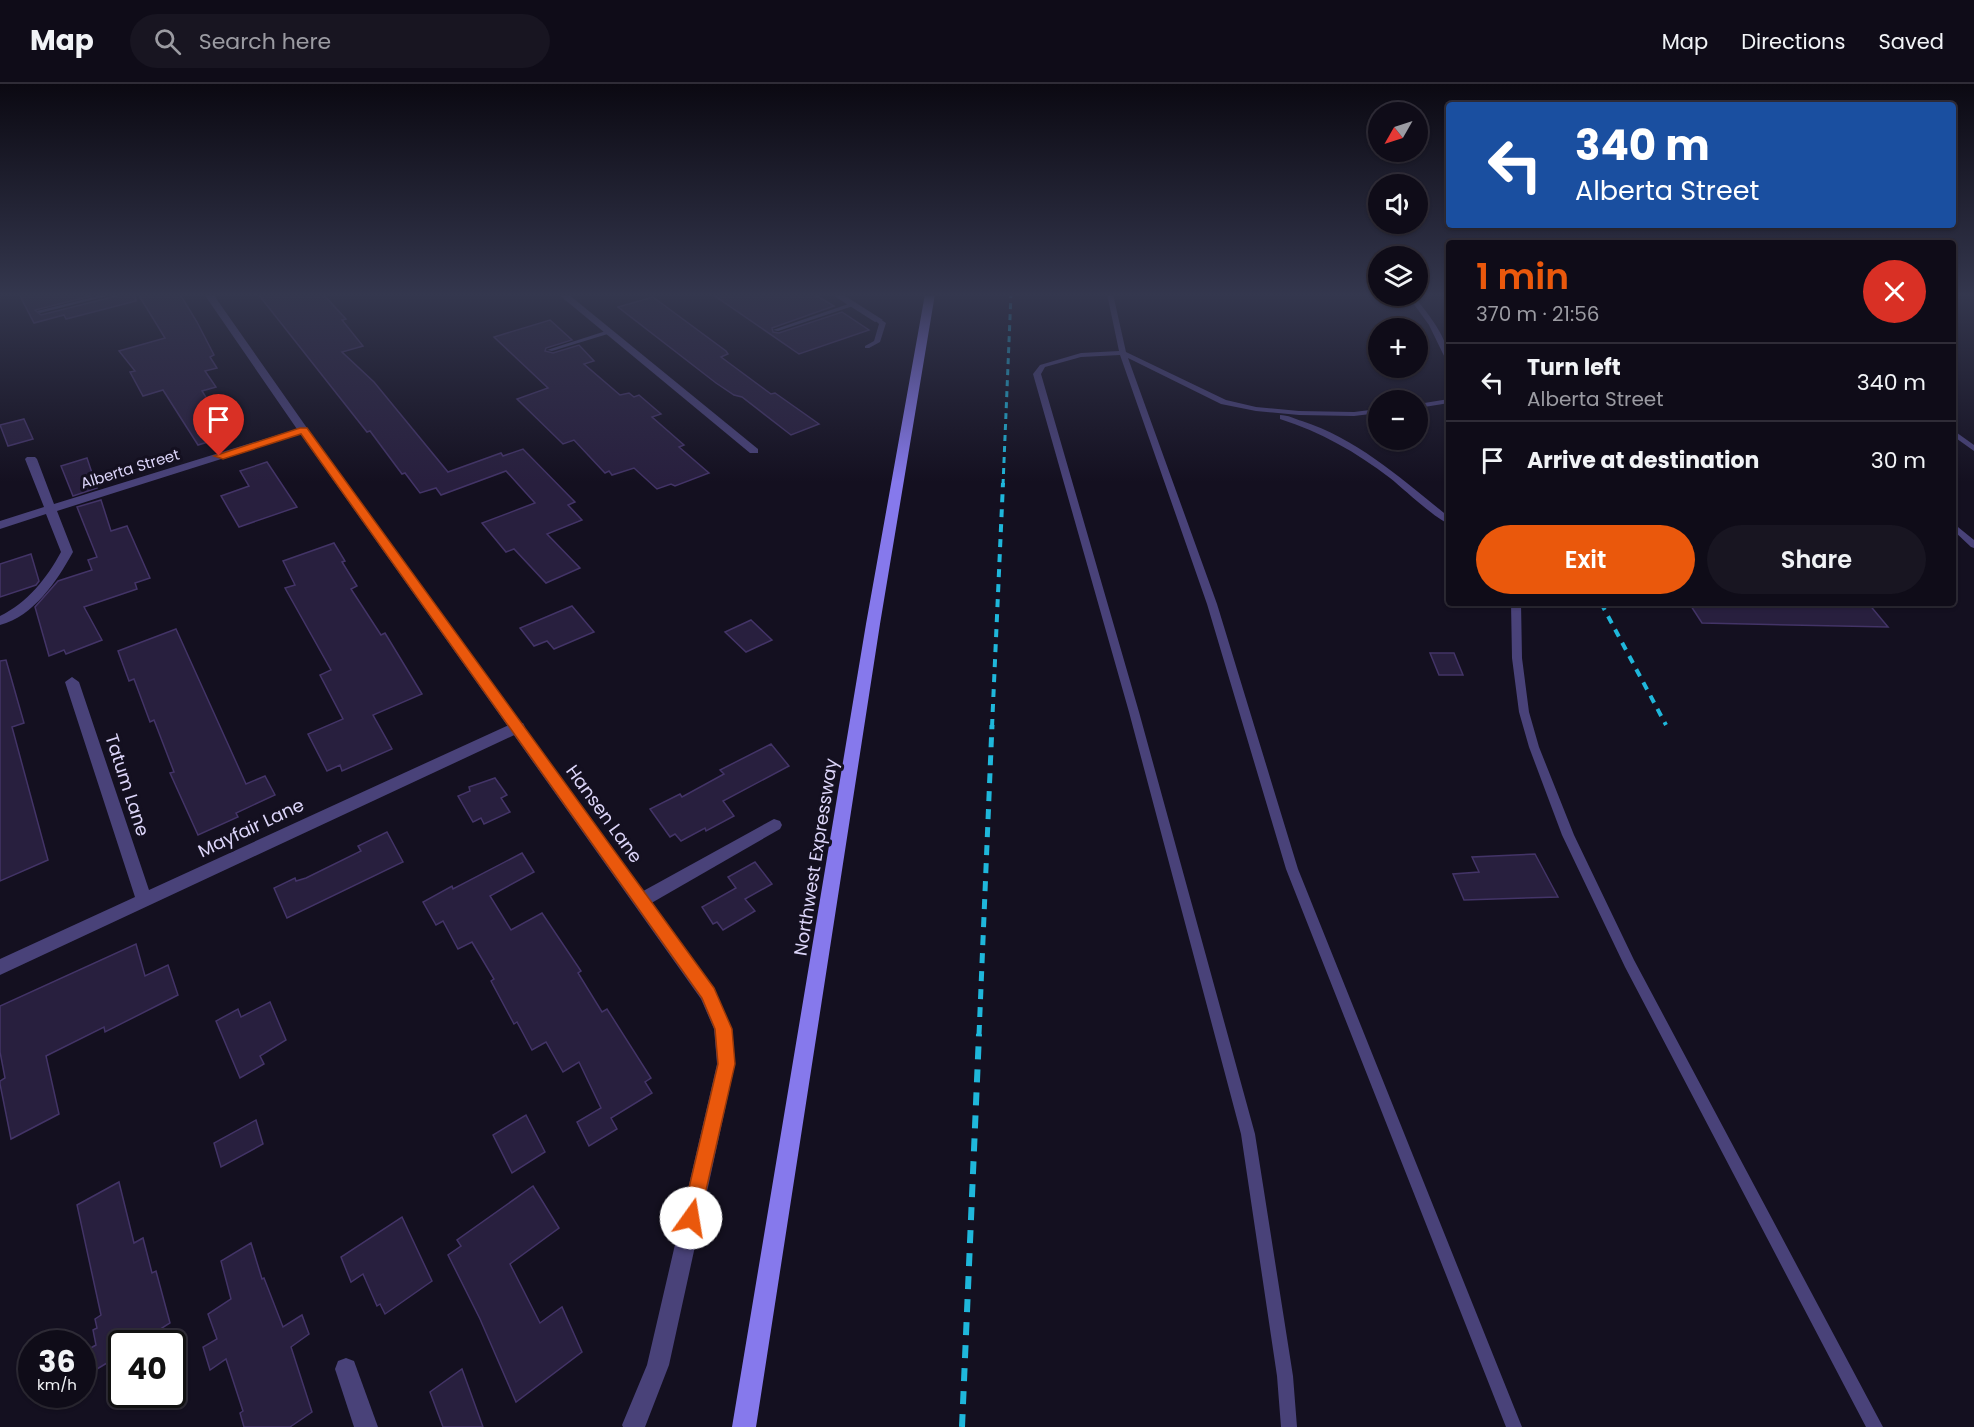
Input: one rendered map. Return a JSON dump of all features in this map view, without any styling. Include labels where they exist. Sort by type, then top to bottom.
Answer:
[{"type":"main road","name":"Northwest Expressway","points":[[744,1427],[871,636],[919,357]]},
{"type":"street","name":"Hansen Lane","points":[[252,357],[708,993],[723,1029],[726,1064],[658,1365],[634,1426]]},
{"type":"street","points":[[639,357],[754,451]]},
{"type":"street","name":"Alberta Street","points":[[0,525],[303,430]]},
{"type":"street","points":[[0,621],[23,607],[41,590],[66,555],[66,546],[31,459]]},
{"type":"street","name":"Tatum Lane","points":[[72,682],[144,899]]},
{"type":"street","name":"Mayfair Lane","points":[[0,967],[518,727]]},
{"type":"street","points":[[642,900],[774,825]]},
{"type":"street","points":[[346,1369],[366,1427]]},
{"type":"lane","points":[[1075,357],[1042,366],[1037,374],[1130,701],[1248,1134],[1285,1376],[1289,1427]]},
{"type":"lane","points":[[1124,357],[1212,604],[1292,870],[1514,1427]]},
{"type":"lane","points":[[1131,357],[1224,402],[1323,429],[1343,441],[1446,519]]},
{"type":"lane","points":[[1428,404],[1446,401]]},
{"type":"lane","points":[[1256,409],[1310,414],[1368,412]]},
{"type":"lane","points":[[1956,434],[1974,449]]},
{"type":"lane","points":[[1956,529],[1974,544]]},
{"type":"lane","points":[[1516,606],[1518,677],[1531,734],[1565,827],[1678,1056],[1875,1427]]},
{"type":"building","points":[[124,357],[211,357],[217,368],[205,371],[216,387],[202,391],[230,435],[198,445],[163,390],[143,396],[130,372],[135,371]]},
{"type":"building","points":[[308,357],[347,357],[374,382],[448,472],[501,453],[503,456],[523,449],[575,502],[568,505],[582,520],[547,534],[580,568],[546,583],[514,549],[506,552],[482,523],[535,503],[506,471],[441,495],[436,488],[420,493],[405,473],[402,474],[370,431],[367,432]]},
{"type":"building","points":[[515,357],[590,357],[594,361],[584,364],[620,395],[629,393],[634,397],[639,395],[661,414],[652,417],[684,445],[679,447],[709,473],[675,486],[671,484],[657,489],[634,468],[612,475],[609,471],[605,473],[574,440],[563,444],[517,399],[548,388]]},
{"type":"building","points":[[682,357],[722,357],[771,394],[775,393],[819,424],[791,435],[742,397],[734,395]]},
{"type":"building","points":[[24,419],[33,439],[8,446],[0,425]]},
{"type":"building","points":[[87,458],[97,488],[73,496],[61,466]]},
{"type":"building","points":[[267,462],[297,507],[239,527],[221,496],[249,486],[240,471]]},
{"type":"building","points":[[101,500],[111,531],[127,526],[150,578],[135,583],[137,589],[84,607],[102,640],[66,654],[64,650],[49,656],[35,607],[58,581],[92,570],[88,560],[97,557],[77,507]]},
{"type":"building","points":[[334,543],[345,561],[342,562],[357,586],[351,589],[381,635],[385,633],[422,694],[373,715],[392,749],[342,771],[340,765],[327,771],[308,734],[343,719],[320,675],[331,670],[285,588],[295,585],[283,561]]},
{"type":"building","points":[[31,554],[39,581],[36,585],[0,597],[0,564]]},
{"type":"building","points":[[572,606],[594,632],[554,649],[547,641],[534,646],[520,628]]},
{"type":"building","points":[[1691,606],[1870,606],[1888,627],[1702,623]]},
{"type":"building","points":[[751,620],[772,640],[746,652],[725,632]]},
{"type":"building","points":[[176,629],[246,784],[265,776],[275,795],[236,813],[238,817],[198,835],[170,773],[174,772],[154,720],[150,722],[134,679],[129,681],[118,651]]},
{"type":"building","points":[[1430,653],[1454,653],[1463,675],[1439,675]]},
{"type":"building","points":[[6,660],[24,723],[12,727],[48,860],[0,881],[0,661]]},
{"type":"building","points":[[771,744],[789,766],[723,801],[734,816],[681,841],[675,834],[670,837],[650,809],[680,794],[682,797],[724,774],[720,770]]},
{"type":"building","points":[[495,778],[507,795],[501,798],[510,812],[484,824],[481,818],[473,822],[458,796],[470,791],[469,787]]},
{"type":"building","points":[[387,832],[403,862],[287,918],[274,888],[295,878],[296,881],[306,878],[361,851],[358,846]]},
{"type":"building","points":[[522,853],[534,872],[490,896],[511,930],[542,913],[581,971],[578,973],[602,1012],[607,1009],[651,1078],[645,1082],[652,1093],[611,1118],[617,1129],[589,1146],[577,1122],[601,1108],[579,1062],[563,1072],[546,1042],[532,1050],[517,1022],[514,1024],[491,981],[494,979],[472,942],[458,949],[443,921],[436,925],[423,902]]},
{"type":"building","points":[[1535,854],[1558,897],[1464,900],[1453,874],[1479,872],[1472,857]]},
{"type":"building","points":[[755,862],[772,884],[745,899],[755,911],[723,930],[717,922],[713,924],[702,907],[736,888],[728,877]]},
{"type":"building","points":[[136,944],[145,976],[168,965],[178,995],[105,1032],[104,1027],[46,1056],[59,1114],[11,1139],[0,1084],[0,1081],[5,1078],[0,1052],[0,1006]]},
{"type":"building","points":[[270,1002],[286,1040],[260,1056],[264,1064],[240,1078],[216,1021],[238,1009],[241,1017]]},
{"type":"building","points":[[526,1115],[545,1152],[512,1173],[493,1135]]},
{"type":"building","points":[[256,1120],[263,1144],[221,1167],[214,1143]]},
{"type":"building","points":[[119,1182],[134,1243],[143,1238],[152,1273],[156,1271],[170,1323],[159,1330],[108,1330],[108,1362],[96,1370],[96,1330],[93,1330],[97,1328],[95,1319],[101,1315],[77,1205]]},
{"type":"building","points":[[533,1186],[559,1228],[510,1264],[540,1323],[562,1307],[582,1352],[516,1402],[480,1319],[448,1255],[461,1246],[457,1240]]},
{"type":"building","points":[[402,1217],[432,1281],[385,1314],[380,1304],[377,1306],[363,1274],[351,1282],[341,1257]]},
{"type":"building","points":[[251,1243],[262,1279],[264,1278],[283,1327],[302,1315],[309,1334],[291,1347],[312,1412],[290,1427],[244,1427],[240,1413],[243,1411],[226,1359],[210,1370],[203,1347],[217,1339],[208,1314],[231,1299],[221,1261]]},
{"type":"building","points":[[462,1369],[483,1427],[443,1427],[430,1392]]},
{"type":"railway","points":[[1003,485],[1008,357]]},
{"type":"railway","points":[[992,727],[1003,483]]},
{"type":"railway","points":[[1603,606],[1666,725]]},
{"type":"railway","points":[[979,1035],[992,725]]},
{"type":"railway","points":[[962,1427],[979,1034]]},
{"type":"route","points":[[219,456],[303,430],[708,993],[723,1029],[726,1064],[691,1218]]}]
